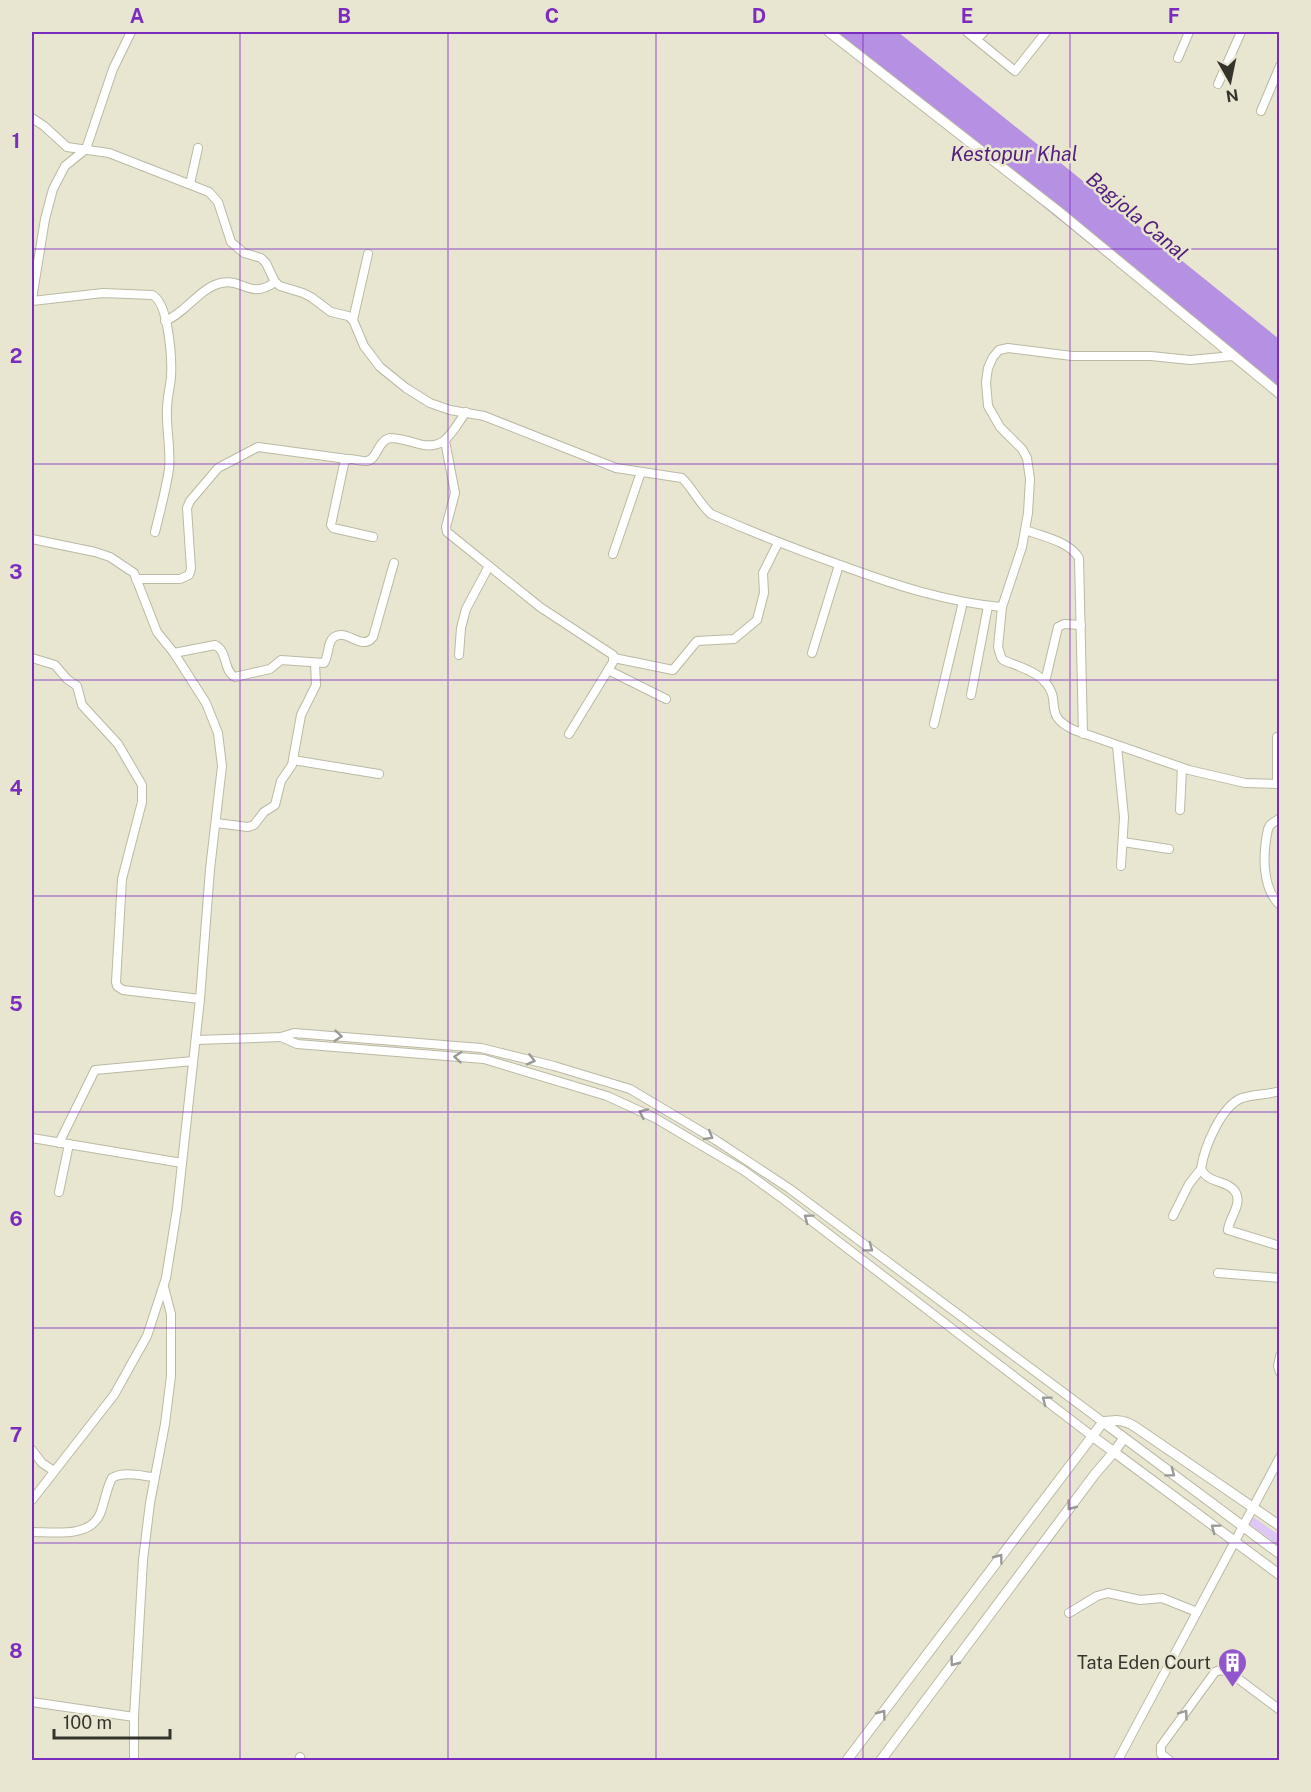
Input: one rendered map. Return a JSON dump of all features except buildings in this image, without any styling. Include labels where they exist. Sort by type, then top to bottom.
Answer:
[{"type":"street","points":[[131,32],[113,69],[86,149],[65,166],[53,189],[43,229],[32,300],[103,293],[157,297],[165,321],[171,363],[167,407],[170,458],[155,532]]},
{"type":"street","points":[[829,32],[1058,211],[1280,394]]},
{"type":"street","points":[[967,32],[1015,71],[1046,32]]},
{"type":"street","points":[[977,39],[984,32]]},
{"type":"street","points":[[1178,58],[1189,32]]},
{"type":"street","points":[[1218,84],[1241,32]]},
{"type":"street","points":[[1260,111],[1280,66]]},
{"type":"street","points":[[32,118],[68,147],[120,157],[153,172],[209,192],[218,202],[231,242],[244,253],[261,258],[275,282],[280,286],[312,297],[331,312],[348,316],[353,320],[370,356],[393,378],[430,403],[525,431],[602,463],[682,478],[699,502],[711,514],[778,543],[839,565],[909,590],[1002,608]]},
{"type":"street","points":[[190,184],[198,148]]},
{"type":"street","points":[[353,320],[368,254]]},
{"type":"street","points":[[165,321],[178,315],[217,284],[230,282],[258,290],[268,288],[275,282]]},
{"type":"street","points":[[1233,356],[1190,360],[1151,356],[1072,356],[1039,353],[1018,348],[999,351],[993,357],[988,368],[986,382],[988,406],[1000,427],[1022,449],[1027,458],[1030,479],[1026,531],[1019,560],[1002,608],[998,647],[1000,657],[1045,682],[1052,695],[1057,719],[1063,725],[1182,768],[1245,783],[1278,784],[1277,737]]},
{"type":"street","points":[[136,579],[180,579],[189,575],[191,569],[187,508],[189,501],[218,468],[258,447],[369,460],[373,458],[380,443],[390,438],[434,447],[445,441],[466,412]]},
{"type":"street","points":[[445,441],[455,493],[446,527],[447,532],[540,607],[615,658],[673,670],[697,641],[734,639],[757,620],[764,593],[763,573],[778,543]]},
{"type":"street","points":[[347,459],[331,525],[333,528],[373,537]]},
{"type":"street","points":[[613,554],[641,472]]},
{"type":"street","points":[[1026,531],[1066,546],[1079,558],[1083,734]]},
{"type":"street","points":[[32,539],[95,552],[110,557],[134,573],[157,632],[174,653],[206,703],[218,734],[222,766],[210,869],[196,1040],[174,1233],[164,1287],[147,1336],[114,1395],[32,1500]]},
{"type":"street","points":[[174,653],[215,645],[220,647],[230,673],[235,677],[270,669],[280,660],[324,663],[331,641],[336,636],[342,635],[364,642],[370,641],[373,637],[394,563]]},
{"type":"street","points":[[812,653],[839,565]]},
{"type":"street","points":[[459,655],[461,628],[466,609],[489,566]]},
{"type":"street","points":[[934,724],[963,602]]},
{"type":"street","points":[[971,695],[988,606]]},
{"type":"street","points":[[1045,682],[1058,627],[1064,624],[1081,625]]},
{"type":"street","points":[[32,658],[55,665],[76,686],[82,705],[118,744],[142,785],[142,802],[122,879],[117,986],[123,990],[200,999]]},
{"type":"street","points":[[569,734],[615,658]]},
{"type":"street","points":[[216,823],[254,825],[264,812],[275,805],[281,781],[292,765],[299,722],[316,685],[315,663]]},
{"type":"street","points":[[608,670],[666,699]]},
{"type":"street","points":[[1117,746],[1124,817],[1121,866]]},
{"type":"street","points":[[293,760],[379,774]]},
{"type":"street","points":[[1180,810],[1182,768]]},
{"type":"street","points":[[1280,818],[1268,829],[1266,849],[1267,888],[1280,905]]},
{"type":"street","points":[[1123,842],[1169,849]]},
{"type":"street","points":[[196,1040],[280,1037],[294,1033],[481,1048],[554,1066],[630,1089],[714,1138],[790,1189],[1280,1554]]},
{"type":"street","points":[[280,1037],[297,1044],[484,1059],[607,1096],[655,1118],[743,1170],[783,1199],[1092,1436],[1280,1575]]},
{"type":"street","points":[[59,1143],[95,1070],[193,1061]]},
{"type":"street","points":[[1173,1216],[1189,1184],[1201,1169],[1219,1119],[1226,1109],[1242,1098],[1280,1091]]},
{"type":"street","points":[[32,1138],[182,1163]]},
{"type":"street","points":[[60,1192],[69,1144]]},
{"type":"street","points":[[1201,1169],[1207,1177],[1231,1187],[1235,1192],[1238,1203],[1228,1230],[1280,1246]]},
{"type":"street","points":[[1218,1273],[1280,1278]]},
{"type":"street","points":[[134,1761],[134,1717],[143,1560],[171,1376],[171,1314],[164,1287]]},
{"type":"street","points":[[1280,1356],[1278,1366],[1280,1372]]},
{"type":"street","points":[[847,1761],[1103,1422],[1125,1420],[1280,1526]]},
{"type":"street","points":[[881,1761],[1124,1438]]},
{"type":"street","points":[[32,1450],[54,1471]]},
{"type":"street","points":[[1118,1761],[1280,1457]]},
{"type":"street","points":[[32,1532],[69,1532],[90,1527],[99,1515],[112,1478],[126,1474],[154,1477]]},
{"type":"street","points":[[1069,1613],[1097,1596],[1108,1593],[1140,1600],[1162,1598],[1197,1612]]},
{"type":"street","points":[[1169,1761],[1161,1754],[1161,1746],[1215,1672],[1220,1670],[1229,1672],[1280,1710]]},
{"type":"street","points":[[32,1702],[134,1717]]},
{"type":"shaded area","points":[[1253,1517],[1279,1535],[1279,1546],[1248,1523]]},
{"type":"water","name":"Kestopur Khal","points":[[827,32],[898,32],[1279,339],[1279,397]]},
{"type":"place","name":"Tata Eden Court","points":[[1232,1688]]},
{"type":"water label","name":"Bagjola Canal","points":[[1137,216]]}]
